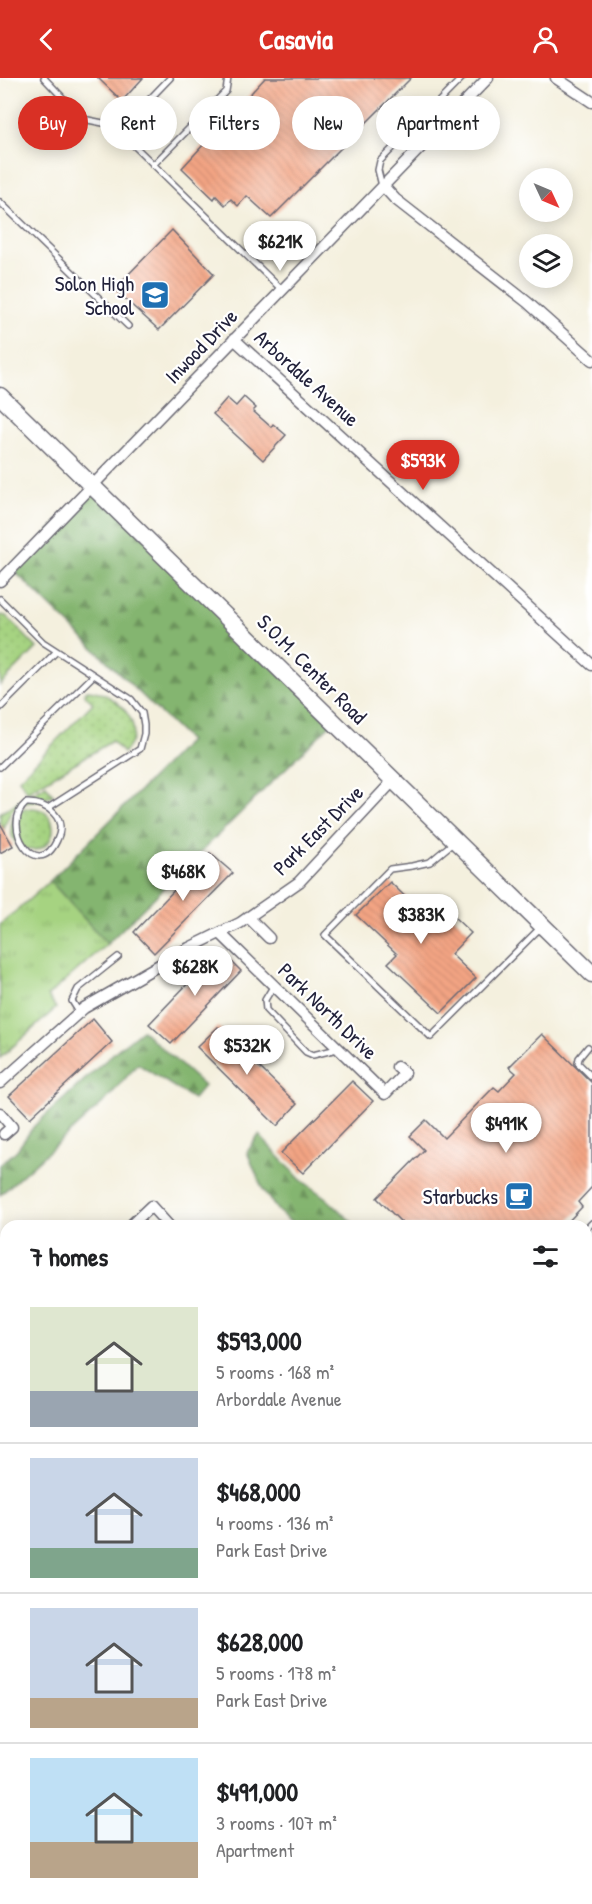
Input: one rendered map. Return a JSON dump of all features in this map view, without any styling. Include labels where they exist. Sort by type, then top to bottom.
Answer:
[{"type":"main road","name":"S.O.M. Center Road","points":[[0,396],[592,974]]},
{"type":"street","name":"Inwood Drive","points":[[0,581],[488,78]]},
{"type":"street","points":[[556,78],[592,102]]},
{"type":"street","points":[[382,186],[395,199],[527,302],[592,360]]},
{"type":"street","name":"Arbordale Avenue","points":[[234,339],[592,665]]},
{"type":"street","name":"Park East Drive","points":[[0,1083],[79,1012],[248,917],[299,882],[393,781]]},
{"type":"street","points":[[248,917],[268,938]]},
{"type":"street","name":"Park North Drive","points":[[220,933],[385,1095],[405,1073],[397,1067]]},
{"type":"street","points":[[0,1113],[12,1126],[4,1134]]},
{"type":"street","points":[[136,1220],[151,1206],[164,1220]]},
{"type":"lane","points":[[44,78],[83,119],[100,122]]},
{"type":"lane","points":[[153,96],[170,78]]},
{"type":"lane","points":[[153,165],[226,91],[228,78]]},
{"type":"lane","points":[[382,186],[378,170],[380,161],[462,78]]},
{"type":"lane","points":[[138,150],[282,290]]},
{"type":"lane","points":[[0,202],[128,326]]},
{"type":"lane","points":[[0,599],[43,642],[131,699],[142,713],[144,734],[140,749],[48,807]]},
{"type":"lane","points":[[0,708],[56,652]]},
{"type":"lane","points":[[0,767],[93,676]]},
{"type":"lane","points":[[12,813],[26,803],[35,803],[48,807],[56,816],[59,825],[59,834],[51,850],[34,857],[19,851]]},
{"type":"lane","points":[[455,841],[430,862],[390,869],[325,935],[431,1037],[542,926]]},
{"type":"lane","points":[[79,1012],[72,1000],[78,989],[118,957]]},
{"type":"lane","points":[[274,985],[266,1000],[266,1010],[306,1052],[314,1056],[339,1049]]},
{"type":"lane","points":[[588,1047],[579,1058],[578,1063],[592,1077]]},
{"type":"green space","points":[[93,486],[333,722],[107,944],[50,881],[189,741],[12,569]]},
{"type":"green space","points":[[0,615],[6,616],[37,648],[0,685]]},
{"type":"green space","points":[[87,690],[109,697],[126,712],[132,722],[134,732],[131,743],[123,753],[112,741],[27,792],[19,779],[93,703],[84,694]]},
{"type":"green space","points":[[46,785],[53,795],[36,802],[18,805],[8,817],[4,829],[0,823],[0,813]]},
{"type":"green space","points":[[32,808],[40,809],[47,814],[52,821],[52,837],[47,844],[40,849],[32,850],[24,849],[17,844],[12,837],[11,829],[12,821],[17,814],[24,809]]},
{"type":"green space","points":[[50,881],[107,944],[48,996],[56,1008],[0,1058],[0,925]]},
{"type":"green space","points":[[142,1030],[204,1086],[193,1099],[138,1064],[106,1100],[0,1195],[0,1165],[17,1150],[34,1126]]},
{"type":"green space","points":[[259,1135],[300,1179],[326,1198],[350,1220],[288,1220],[278,1211],[263,1190],[247,1152]]},
{"type":"building","points":[[98,78],[143,78],[127,96],[117,96]]},
{"type":"building","points":[[265,78],[411,78],[393,96],[376,96],[376,113],[364,125],[364,96],[292,96],[292,150],[339,150],[271,218],[247,196],[238,206],[231,199],[225,205],[216,196],[214,199],[182,168],[199,150],[280,150],[280,96],[248,96]]},
{"type":"building","points":[[172,230],[214,274],[159,330],[114,289]]},
{"type":"building","points":[[244,397],[256,408],[253,411],[271,427],[273,424],[286,435],[263,460],[213,414],[227,398],[236,406]]},
{"type":"building","points":[[0,823],[13,846],[0,853]]},
{"type":"building","points":[[210,853],[233,873],[154,953],[134,932]]},
{"type":"building","points":[[390,882],[423,914],[436,900],[471,933],[451,954],[476,978],[441,1013],[388,963],[397,954],[356,915]]},
{"type":"building","points":[[220,950],[241,971],[171,1044],[149,1024]]},
{"type":"building","points":[[93,1019],[112,1042],[30,1118],[9,1096]]},
{"type":"building","points":[[218,1027],[297,1104],[277,1126],[197,1047]]},
{"type":"building","points":[[542,1034],[592,1083],[592,1187],[578,1202],[582,1207],[570,1220],[399,1220],[377,1198],[424,1150],[410,1136],[426,1120],[444,1138],[494,1087],[499,1091],[516,1073],[509,1067]]},
{"type":"building","points":[[352,1081],[373,1101],[303,1173],[281,1153]]},
{"type":"place","name":"Solon High School","points":[[155,295]]},
{"type":"place","name":"Starbucks","points":[[519,1196]]}]
